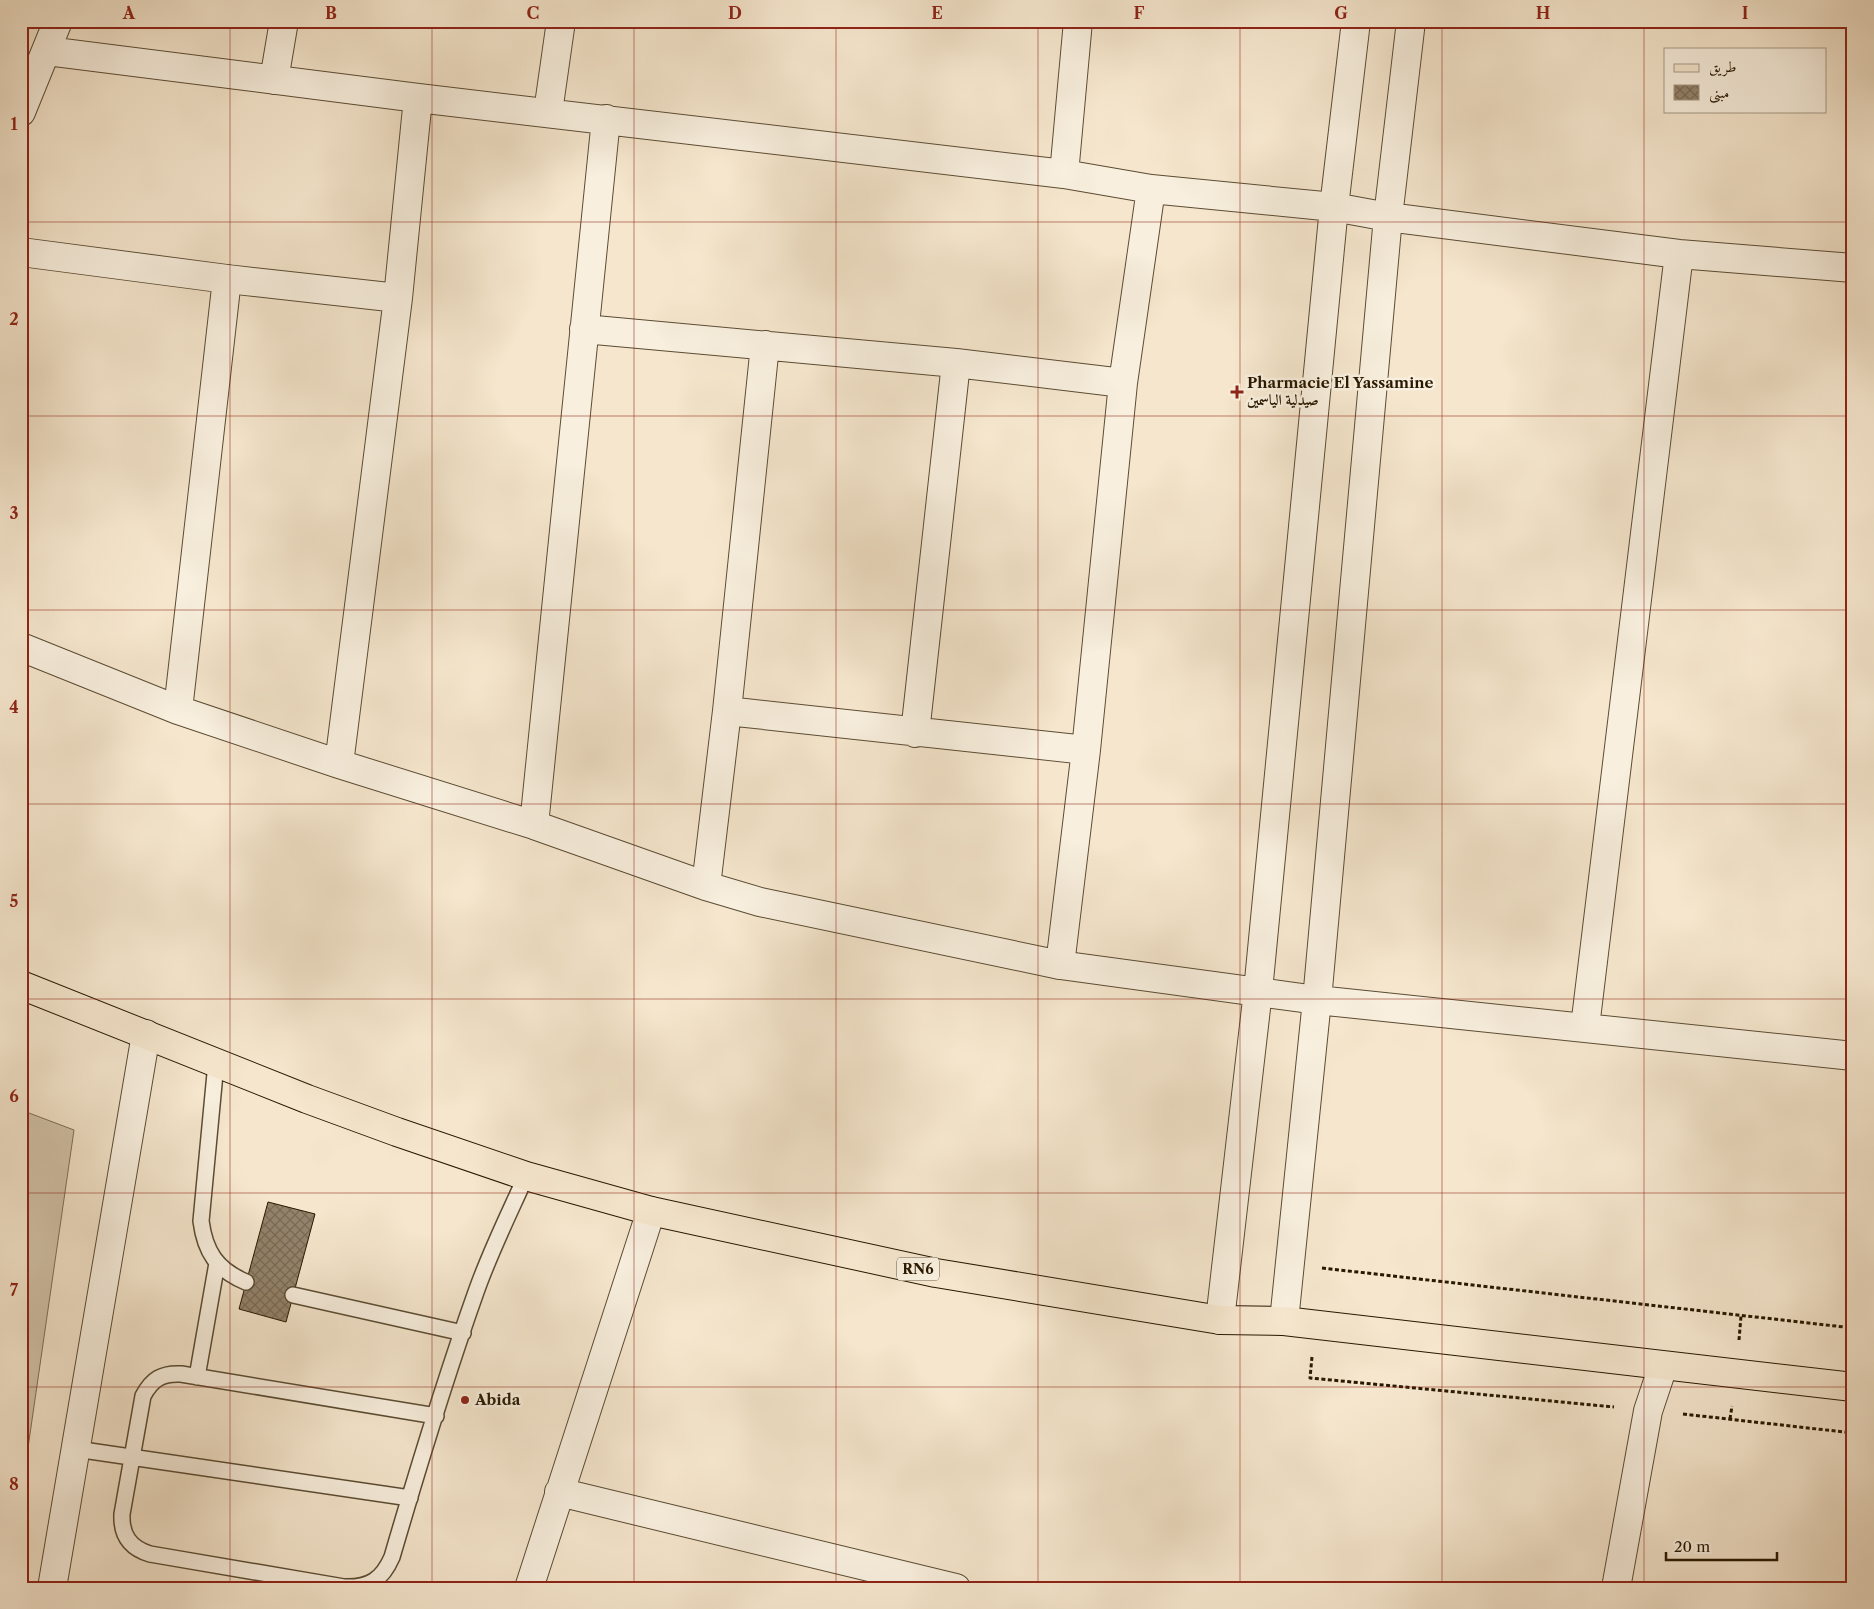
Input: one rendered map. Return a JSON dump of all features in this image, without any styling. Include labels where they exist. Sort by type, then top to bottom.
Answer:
[{"type":"main road","name":"RN6","points":[[21,985],[316,1102],[526,1176],[651,1211],[936,1273],[1220,1320],[1284,1321],[1853,1387]]},
{"type":"street","points":[[21,112],[58,21]]},
{"type":"street","points":[[274,80],[284,21]]},
{"type":"street","points":[[548,112],[562,21]]},
{"type":"street","points":[[1064,174],[1078,21]]},
{"type":"street","points":[[1220,1320],[1258,991],[1334,207],[1356,21]]},
{"type":"street","points":[[1284,1321],[1317,1000],[1388,217],[1411,21]]},
{"type":"street","points":[[47,51],[418,98],[1064,174],[1151,190],[1334,207],[1388,217],[1679,254],[1853,268]]},
{"type":"street","points":[[339,764],[398,298],[418,98]]},
{"type":"street","points":[[534,825],[606,119]]},
{"type":"street","points":[[1060,965],[1086,750],[1123,383],[1151,190]]},
{"type":"street","points":[[21,252],[227,279],[398,298]]},
{"type":"street","points":[[1585,1027],[1679,254]]},
{"type":"street","points":[[178,710],[227,279]]},
{"type":"street","points":[[584,330],[956,363],[1123,383]]},
{"type":"street","points":[[706,886],[727,711],[765,346]]},
{"type":"street","points":[[915,733],[956,363]]},
{"type":"street","points":[[21,647],[178,710],[339,764],[534,825],[706,886],[760,902],[1060,965],[1317,1000],[1853,1056]]},
{"type":"street","points":[[727,711],[915,733],[1086,750]]},
{"type":"street","points":[[52,1588],[146,1034]]},
{"type":"street","points":[[530,1588],[559,1492],[651,1211]]},
{"type":"street","points":[[1616,1588],[1648,1411],[1663,1366]]},
{"type":"street","points":[[559,1492],[921,1584],[956,1588]]},
{"type":"lane","points":[[216,1063],[201,1221],[203,1237],[209,1253],[217,1263],[232,1276],[246,1282]]},
{"type":"lane","points":[[436,1416],[197,1377],[169,1374],[157,1377],[148,1385],[143,1396],[122,1525],[124,1535],[130,1544],[139,1551],[150,1554],[344,1587],[357,1588],[369,1584],[380,1577],[392,1557],[476,1292],[492,1251],[526,1176]]},
{"type":"lane","points":[[197,1377],[217,1263]]},
{"type":"lane","points":[[293,1295],[463,1333]]},
{"type":"lane","points":[[76,1449],[410,1498]]},
{"type":"path","points":[[1853,1328],[1320,1268],[1310,1378],[1853,1433]]},
{"type":"shaded area","points":[[21,1110],[74,1130],[21,1496]]},
{"type":"building","points":[[268,1202],[315,1214],[286,1322],[239,1309]]},
{"type":"place","name":"Pharmacie El Yassamine صيدلية الياسمين","points":[[1237,392]]},
{"type":"place","name":"Abida","points":[[465,1400]]}]
